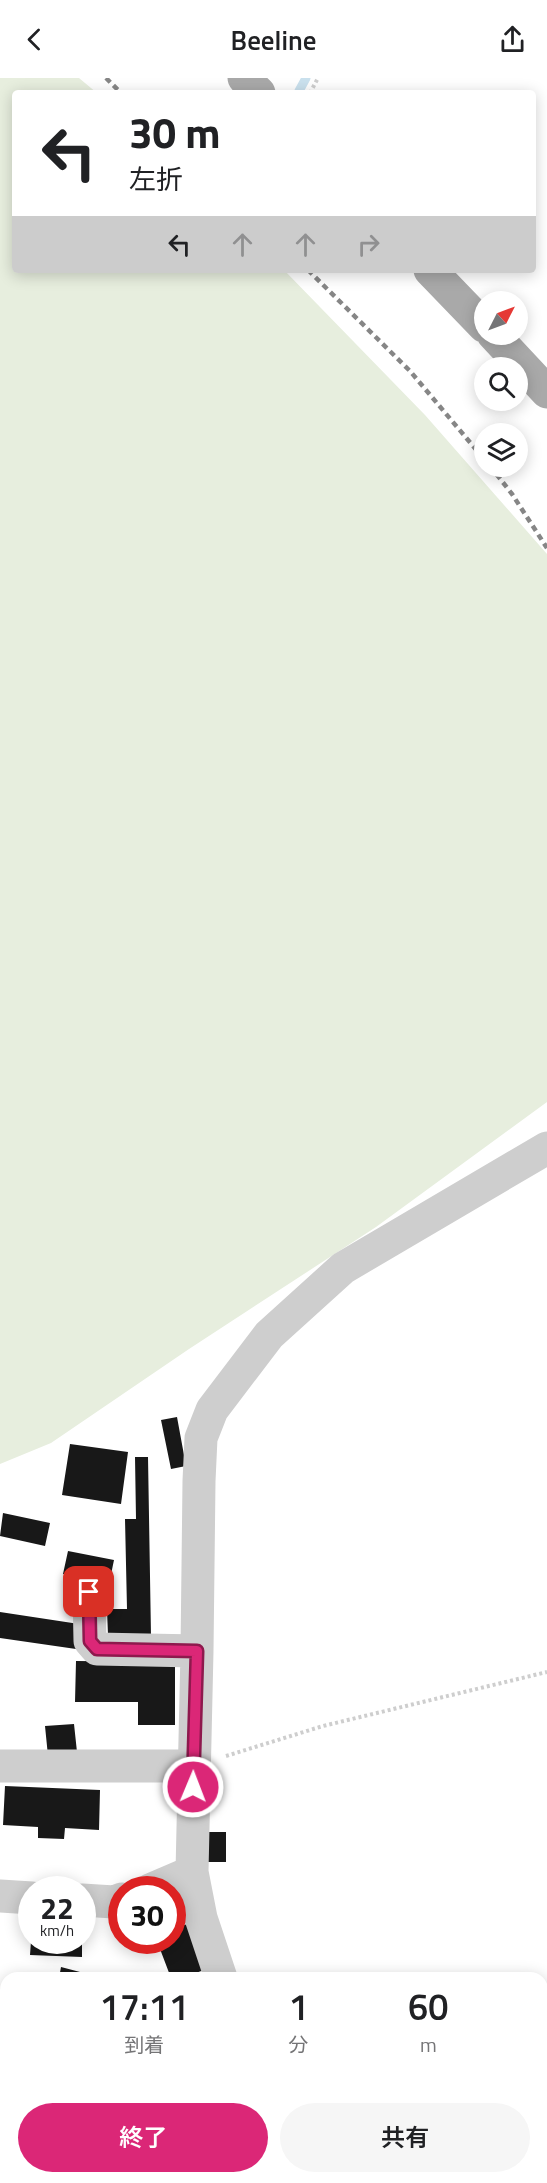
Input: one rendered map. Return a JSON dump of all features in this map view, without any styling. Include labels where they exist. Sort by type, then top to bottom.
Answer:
[{"type":"main road","points":[[244,78],[256,90]]},
{"type":"main road","points":[[433,273],[474,316]]},
{"type":"main road","points":[[503,345],[547,392]]},
{"type":"street","points":[[219,1972],[201,1918],[192,1872],[198,1480],[201,1438],[212,1410],[269,1335],[344,1268],[547,1148]]},
{"type":"street","points":[[89,1592],[90,1641],[97,1649],[197,1651]]},
{"type":"street","points":[[0,1766],[193,1766]]},
{"type":"street","points":[[183,1876],[192,1872]]},
{"type":"street","points":[[0,1896],[18,1897]]},
{"type":"path","points":[[193,1766],[323,1726],[547,1672]]},
{"type":"green space","points":[[0,78],[79,78],[93,90],[12,90],[12,273],[287,273],[425,415],[474,471],[474,477],[479,477],[547,554],[547,1102],[376,1227],[189,1349],[51,1443],[0,1464]]},
{"type":"building","points":[[177,1417],[186,1466],[171,1469],[161,1420]]},
{"type":"building","points":[[70,1444],[128,1452],[121,1504],[62,1495]]},
{"type":"building","points":[[135,1457],[148,1457],[151,1636],[108,1636],[107,1609],[127,1609],[125,1519],[136,1519]]},
{"type":"building","points":[[3,1513],[50,1523],[45,1546],[0,1536]]},
{"type":"building","points":[[68,1551],[114,1560],[109,1584],[63,1574]]},
{"type":"building","points":[[0,1612],[79,1624],[76,1649],[0,1638]]},
{"type":"building","points":[[76,1661],[175,1662],[175,1725],[138,1725],[138,1702],[75,1702]]},
{"type":"building","points":[[74,1724],[77,1752],[48,1756],[45,1726]]},
{"type":"building","points":[[5,1786],[100,1790],[99,1830],[65,1828],[64,1839],[38,1838],[38,1827],[3,1825]]},
{"type":"building","points":[[204,1832],[226,1832],[226,1862],[204,1862]]},
{"type":"building","points":[[187,1924],[204,1970],[169,1972],[162,1954],[186,1954]]},
{"type":"building","points":[[82,1954],[82,1957],[30,1955]]},
{"type":"building","points":[[61,1967],[80,1972],[60,1972]]},
{"type":"waterway","points":[[300,90],[306,78]]},
{"type":"railway","points":[[106,78],[118,90]]},
{"type":"railway","points":[[311,273],[410,371],[474,447]]},
{"type":"railway","points":[[499,477],[547,548]]},
{"type":"route","points":[[89,1592],[90,1641],[97,1649],[197,1651],[193,1787]]}]
